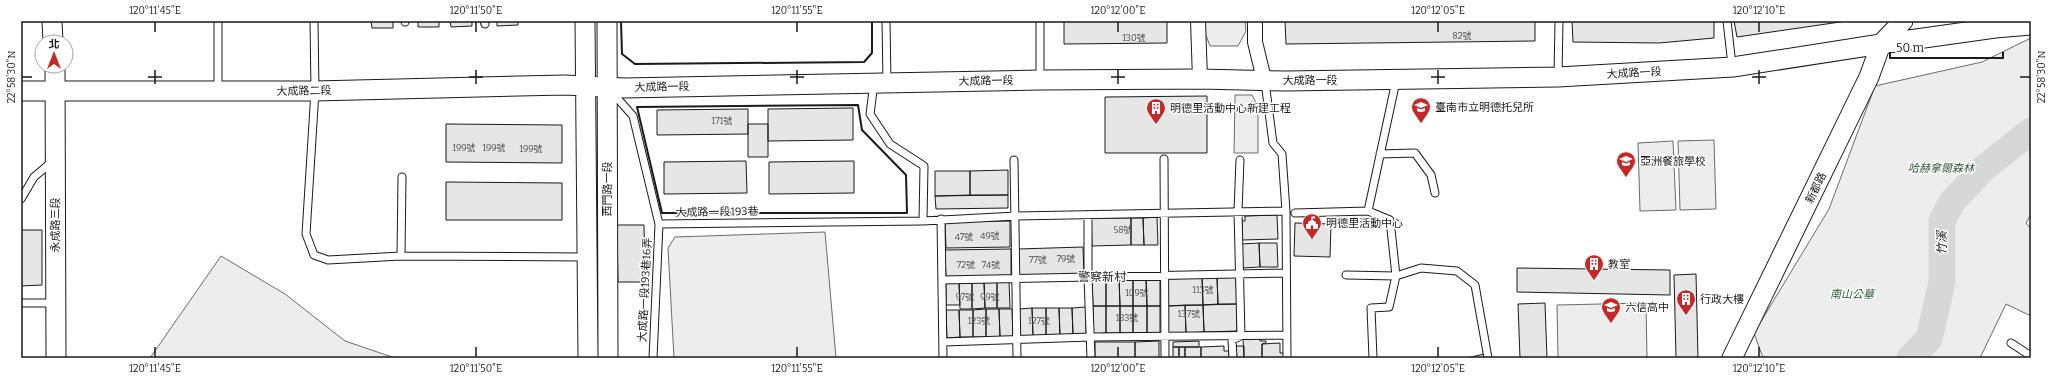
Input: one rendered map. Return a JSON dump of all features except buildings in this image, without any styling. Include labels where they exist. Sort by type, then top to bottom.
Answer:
[{"type":"street","points":[[52,21],[53,34]]},
{"type":"street","name":"西門路一段","points":[[585,21],[588,358]]},
{"type":"street","name":"西門路一段","points":[[607,21],[608,358]]},
{"type":"street","points":[[1198,21],[1200,79]]},
{"type":"street","points":[[1255,21],[1255,42],[1264,80]]},
{"type":"street","name":"新都路","points":[[1732,358],[1869,78],[1882,44],[1903,21]]},
{"type":"street","points":[[2020,24],[2031,41]]},
{"type":"street","name":"大成路一段","points":[[586,86],[608,88],[1040,80],[1264,80],[1558,77],[1733,68],[2020,24]]},
{"type":"street","name":"永成路三段","points":[[54,74],[56,358]]},
{"type":"street","name":"大成路二段","points":[[21,91],[315,92],[564,85],[586,86]]},
{"type":"lane","points":[[218,21],[218,92]]},
{"type":"lane","points":[[314,21],[315,92],[306,234],[314,255],[328,260],[401,256],[586,257]]},
{"type":"lane","points":[[886,21],[880,83],[870,114],[890,144],[924,166],[923,221]]},
{"type":"lane","points":[[1040,21],[1040,80]]},
{"type":"lane","points":[[1558,77],[1559,21]]},
{"type":"lane","points":[[1727,21],[1733,68]]},
{"type":"lane","points":[[1368,211],[1396,79]]},
{"type":"lane","points":[[1264,80],[1273,143],[1282,154],[1286,211],[1288,358]]},
{"type":"lane","points":[[608,88],[633,116],[660,224]]},
{"type":"lane","points":[[1380,154],[1415,153],[1431,175],[1435,192]]},
{"type":"lane","points":[[1164,159],[1163,214],[1165,358]]},
{"type":"lane","points":[[21,199],[34,177],[54,160]]},
{"type":"lane","points":[[1014,160],[1017,358]]},
{"type":"lane","points":[[1240,160],[1238,211],[1241,336]]},
{"type":"lane","points":[[401,256],[402,177]]},
{"type":"lane","name":"大成路一段193巷","points":[[660,224],[923,221],[1016,216],[1088,216],[1238,211],[1286,211]]},
{"type":"lane","points":[[1295,214],[1368,211],[1390,220],[1396,276],[1389,307],[1372,308],[1373,358]]},
{"type":"lane","points":[[1088,216],[1088,277],[1091,358]]},
{"type":"lane","points":[[941,219],[943,358]]},
{"type":"lane","name":"大成路一段193巷16弄","points":[[652,358],[660,224]]},
{"type":"lane","points":[[1346,275],[1396,276],[1421,268],[1457,271],[1476,285],[1488,358]]},
{"type":"lane","points":[[942,280],[1286,273]]},
{"type":"lane","points":[[21,303],[55,303]]},
{"type":"lane","points":[[943,342],[1091,337],[1287,335]]},
{"type":"lane","points":[[1233,358],[1232,340],[1241,336]]},
{"type":"lane","points":[[2011,343],[2031,356]]},
{"type":"green space","points":[[1204,21],[1245,21],[1246,31],[1238,46],[1210,46],[1205,33]]},
{"type":"green space","name":"哈赫拿爾森林","points":[[2031,38],[2031,214],[2026,223],[2031,229],[2031,316],[2006,304],[1980,358],[1763,358],[1754,333],[1829,209],[1875,86],[1982,62]]},
{"type":"green space","points":[[1235,95],[1252,95],[1258,107],[1258,153],[1234,153]]},
{"type":"green space","points":[[1714,140],[1716,209],[1680,210],[1678,141]]},
{"type":"green space","points":[[1673,141],[1676,210],[1640,211],[1638,143]]},
{"type":"green space","points":[[825,232],[836,358],[674,358],[668,248],[675,237]]},
{"type":"green space","points":[[221,256],[285,294],[345,341],[395,358],[150,358]]},
{"type":"green space","points":[[1646,303],[1647,358],[1558,358],[1557,305]]},
{"type":"waterway","name":"竹溪","points":[[1910,358],[1929,339],[1942,282],[1942,221],[1952,202],[1984,168],[2031,131]]},
{"type":"wall","points":[[621,21],[622,54],[635,64],[864,62],[872,53],[872,21]]},
{"type":"wall","points":[[858,105],[862,130],[906,175],[907,213],[662,213],[637,107],[858,105]]},
{"type":"place","name":"臺南市立明德托兒所","points":[[1421,124]]},
{"type":"place","name":"明德里活動中心新建工程","points":[[1156,125]]},
{"type":"place","name":"亞洲餐旅學校","points":[[1626,178]]},
{"type":"place","name":"明德里活動中心","points":[[1312,240]]},
{"type":"place","name":"教室","points":[[1594,281]]},
{"type":"place","name":"行政大樓","points":[[1686,316]]},
{"type":"place","name":"六信高中","points":[[1611,324]]},
{"type":"district","name":"警察新村","points":[[1102,277]]},
{"type":"park label","name":"南山公墓","points":[[1852,294]]}]
